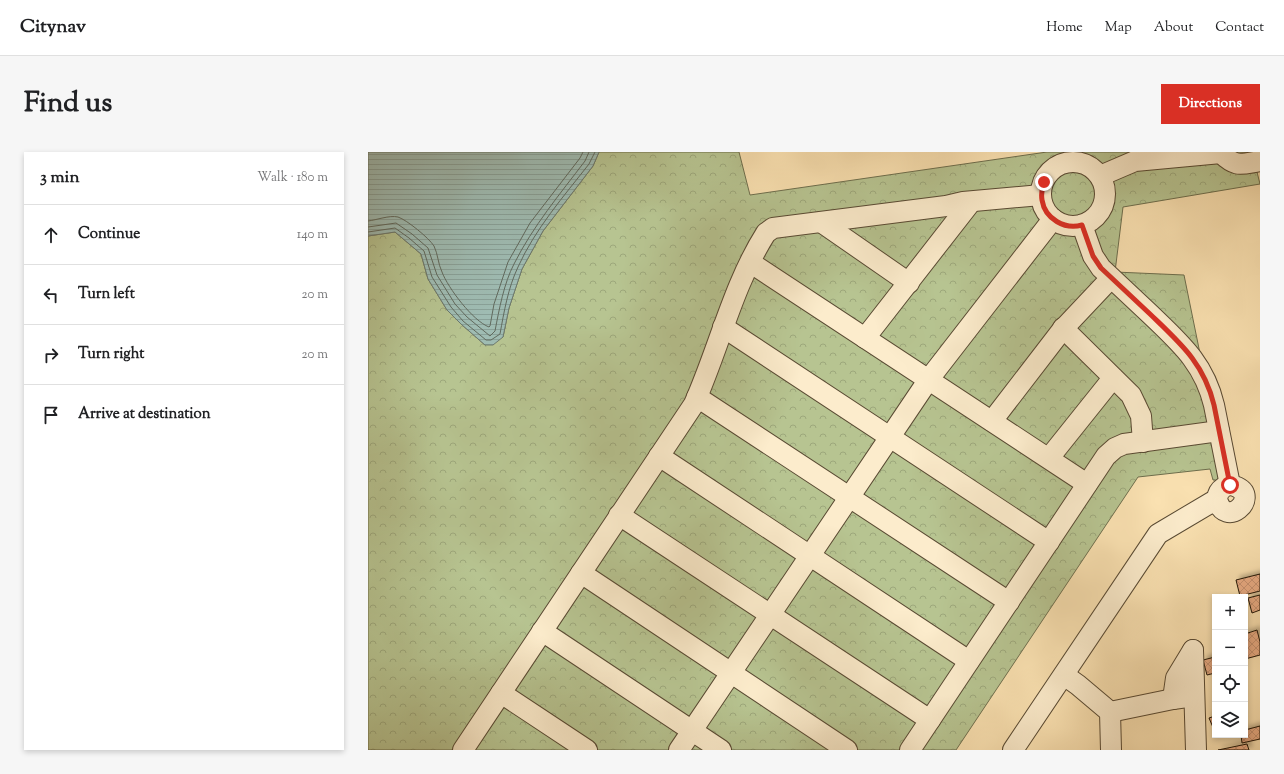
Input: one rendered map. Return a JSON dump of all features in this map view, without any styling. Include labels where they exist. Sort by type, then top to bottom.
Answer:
[{"type":"street","points":[[1100,176],[1135,161],[1221,153],[1234,164],[1260,161]]},
{"type":"street","points":[[1075,163],[1085,165],[1093,169],[1100,176],[1104,185],[1105,194],[1104,203],[1100,212],[1094,219],[1077,226],[1067,226],[1053,219],[1045,210],[1042,195],[1044,182],[1049,173],[1057,167],[1075,163]]},
{"type":"street","points":[[463,750],[694,404],[738,290],[766,233],[773,228],[971,202],[1042,195]]},
{"type":"street","points":[[865,338],[971,202]]},
{"type":"street","points":[[679,750],[929,380],[1053,219]]},
{"type":"street","points":[[820,222],[909,283]]},
{"type":"street","points":[[1013,750],[1158,534],[1238,492],[1219,431],[1211,392],[1203,374],[1194,359],[1184,347],[1101,268],[1095,260],[1082,225]]},
{"type":"street","points":[[751,263],[1087,484]]},
{"type":"street","points":[[992,421],[1064,328],[1112,278]]},
{"type":"street","points":[[723,327],[1049,542]]},
{"type":"street","points":[[1064,328],[1131,395],[1142,416],[1143,442]]},
{"type":"street","points":[[1049,458],[1113,378]]},
{"type":"street","points":[[697,397],[1009,602]]},
{"type":"street","points":[[910,750],[1106,456],[1115,448],[1124,444],[1219,431]]},
{"type":"street","points":[[659,456],[969,661]]},
{"type":"street","points":[[619,515],[930,720]]},
{"type":"street","points":[[581,573],[847,750]]},
{"type":"street","points":[[542,631],[721,750]]},
{"type":"street","points":[[1173,699],[1176,678],[1194,650],[1196,750]]},
{"type":"street","points":[[1064,675],[1110,712],[1111,750]]},
{"type":"street","points":[[500,693],[587,750]]},
{"type":"street","points":[[1110,712],[1194,696]]},
{"type":"green space","points":[[599,152],[739,152],[750,195],[1047,152],[1252,152],[1260,184],[1123,207],[1115,272],[1184,275],[1226,481],[1213,480],[1210,469],[1138,477],[956,750],[368,750],[368,236],[395,232],[421,254],[428,279],[447,310],[485,345],[503,337],[509,308],[522,269],[543,231],[593,166]]},
{"type":"water","points":[[368,152],[599,152],[593,166],[543,231],[522,269],[509,308],[503,337],[493,345],[485,345],[447,310],[428,279],[421,254],[395,232],[368,236]]},
{"type":"building","points":[[1260,574],[1260,591],[1248,594],[1240,594],[1236,580]]},
{"type":"building","points":[[1260,595],[1260,610],[1252,613],[1248,598]]},
{"type":"building","points":[[1257,630],[1260,642],[1260,655],[1248,658],[1248,633]]},
{"type":"building","points":[[1212,658],[1212,674],[1207,675],[1203,660]]},
{"type":"building","points":[[1212,717],[1212,725],[1209,718]]},
{"type":"building","points":[[1260,726],[1260,739],[1242,743],[1241,738],[1248,738],[1248,729]]},
{"type":"building","points":[[1247,744],[1249,750],[1218,750]]},
{"type":"route","points":[[1044,182],[1041,191],[1042,200],[1045,210],[1050,217],[1058,223],[1067,226],[1082,225],[1093,256],[1101,268],[1184,347],[1194,359],[1211,392],[1230,485]]}]
